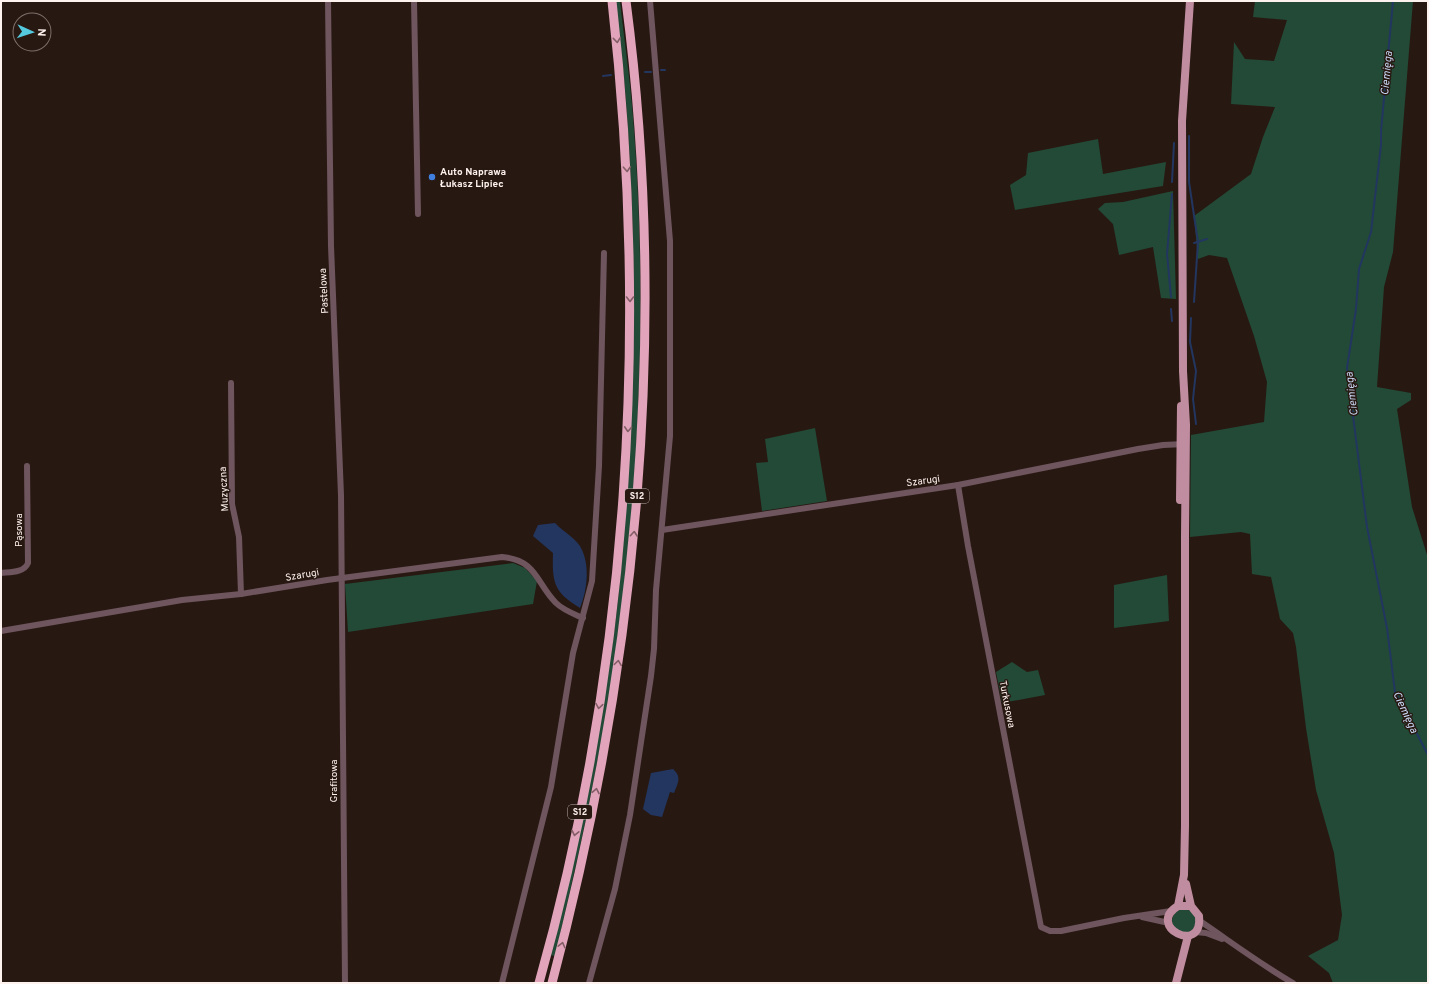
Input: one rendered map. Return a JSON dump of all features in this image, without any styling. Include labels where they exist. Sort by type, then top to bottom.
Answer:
[{"type":"highway","name":"S12","points":[[539,983],[572,852],[594,735],[609,639],[623,510],[629,395],[630,248],[625,134],[612,1]]},
{"type":"highway","name":"S12","points":[[552,983],[582,862],[607,734],[633,545],[641,446],[645,340],[643,211],[636,94],[626,1]]},
{"type":"main road","points":[[1176,983],[1179,966],[1191,934],[1200,921],[1197,912],[1191,906],[1184,875],[1185,573],[1182,121],[1190,1]]},
{"type":"main road","points":[[1184,875],[1175,909],[1168,923],[1170,928],[1177,934],[1191,934]]},
{"type":"main road","points":[[1175,909],[1191,906]]},
{"type":"main road","points":[[1177,934],[1179,966]]},
{"type":"street","name":"Pastelowa","points":[[328,1],[331,246],[341,495],[341,579]]},
{"type":"street","points":[[414,1],[418,214]]},
{"type":"street","points":[[589,983],[615,889],[631,808],[654,650],[656,590],[670,436],[670,241],[650,1]]},
{"type":"street","points":[[502,983],[551,786],[573,653],[592,581],[596,536],[604,253]]},
{"type":"street","name":"Muzyczna","points":[[231,383],[232,504],[239,537],[241,594]]},
{"type":"street","name":"Szarugi","points":[[662,530],[958,485],[1138,449],[1183,444]]},
{"type":"street","name":"Pąsowa","points":[[1,573],[19,571],[28,563],[27,466]]},
{"type":"street","name":"Turkusowa","points":[[958,485],[968,546],[1040,927],[1050,931],[1061,931],[1139,916]]},
{"type":"street","name":"Szarugi","points":[[1,631],[182,600],[241,594],[491,558],[511,558],[528,565],[556,604],[583,618]]},
{"type":"street","name":"Grafitowa","points":[[341,579],[345,983]]},
{"type":"street","points":[[1139,916],[1175,909]]},
{"type":"street","points":[[1139,916],[1168,923]]},
{"type":"street","points":[[1200,921],[1259,963],[1293,983]]},
{"type":"street","points":[[1191,934],[1206,933],[1234,945]]},
{"type":"green space","points":[[615,1],[620,1],[632,102],[637,183],[640,249],[640,316],[636,450],[624,583],[604,726],[573,879],[555,956],[550,955],[584,802],[606,686],[617,606],[626,504],[633,346],[632,208],[626,102]]},
{"type":"green space","points":[[1255,1],[1413,1],[1393,252],[1384,287],[1377,387],[1411,393],[1411,400],[1397,409],[1412,507],[1428,558],[1428,983],[1333,983],[1329,973],[1308,956],[1338,940],[1342,915],[1334,853],[1316,790],[1293,633],[1280,619],[1271,577],[1252,574],[1250,534],[1241,532],[1190,537],[1191,435],[1264,422],[1267,382],[1254,336],[1227,258],[1209,255],[1198,259],[1194,216],[1251,174],[1275,107],[1231,104],[1234,42],[1245,59],[1274,61],[1287,20],[1253,17]]},
{"type":"green space","points":[[1098,139],[1103,174],[1166,162],[1163,186],[1015,210],[1010,185],[1026,175],[1028,153]]},
{"type":"green space","points":[[1173,191],[1176,299],[1161,298],[1153,247],[1119,255],[1113,224],[1098,209],[1105,203],[1123,202]]},
{"type":"green space","points":[[815,428],[827,501],[762,511],[756,463],[768,462],[765,439]]},
{"type":"green space","points":[[513,563],[525,568],[537,581],[533,604],[348,632],[345,584]]},
{"type":"green space","points":[[1167,575],[1169,621],[1114,628],[1114,585]]},
{"type":"green space","points":[[1012,662],[1027,672],[1038,670],[1045,695],[1002,703],[996,672]]},
{"type":"green space","points":[[1184,909],[1192,913],[1196,921],[1192,929],[1184,933],[1176,929],[1172,921],[1176,913]]},
{"type":"water","points":[[555,523],[577,542],[584,557],[587,579],[580,608],[565,597],[556,586],[553,572],[553,553],[533,536],[538,525]]},
{"type":"water","points":[[673,769],[678,775],[678,783],[674,793],[670,792],[662,817],[651,815],[643,809],[651,773]]},
{"type":"waterway","name":"Ciemięga","points":[[1393,1],[1381,145],[1371,232],[1359,269],[1356,309],[1347,368],[1367,527],[1387,628],[1395,692],[1428,755]]},
{"type":"waterway","points":[[645,72],[651,72]]},
{"type":"waterway","points":[[603,76],[611,75]]},
{"type":"waterway","points":[[1189,136],[1189,182],[1198,242],[1194,302]]},
{"type":"waterway","points":[[1172,182],[1174,143]]},
{"type":"waterway","points":[[1171,297],[1167,254],[1172,194]]},
{"type":"waterway","points":[[1194,243],[1207,239]]},
{"type":"waterway","points":[[1171,309],[1172,321]]},
{"type":"waterway","points":[[1191,318],[1190,342],[1196,371],[1193,399],[1196,424]]},
{"type":"place","name":"Auto Naprawa Łukasz Lipiec","points":[[432,177]]}]
